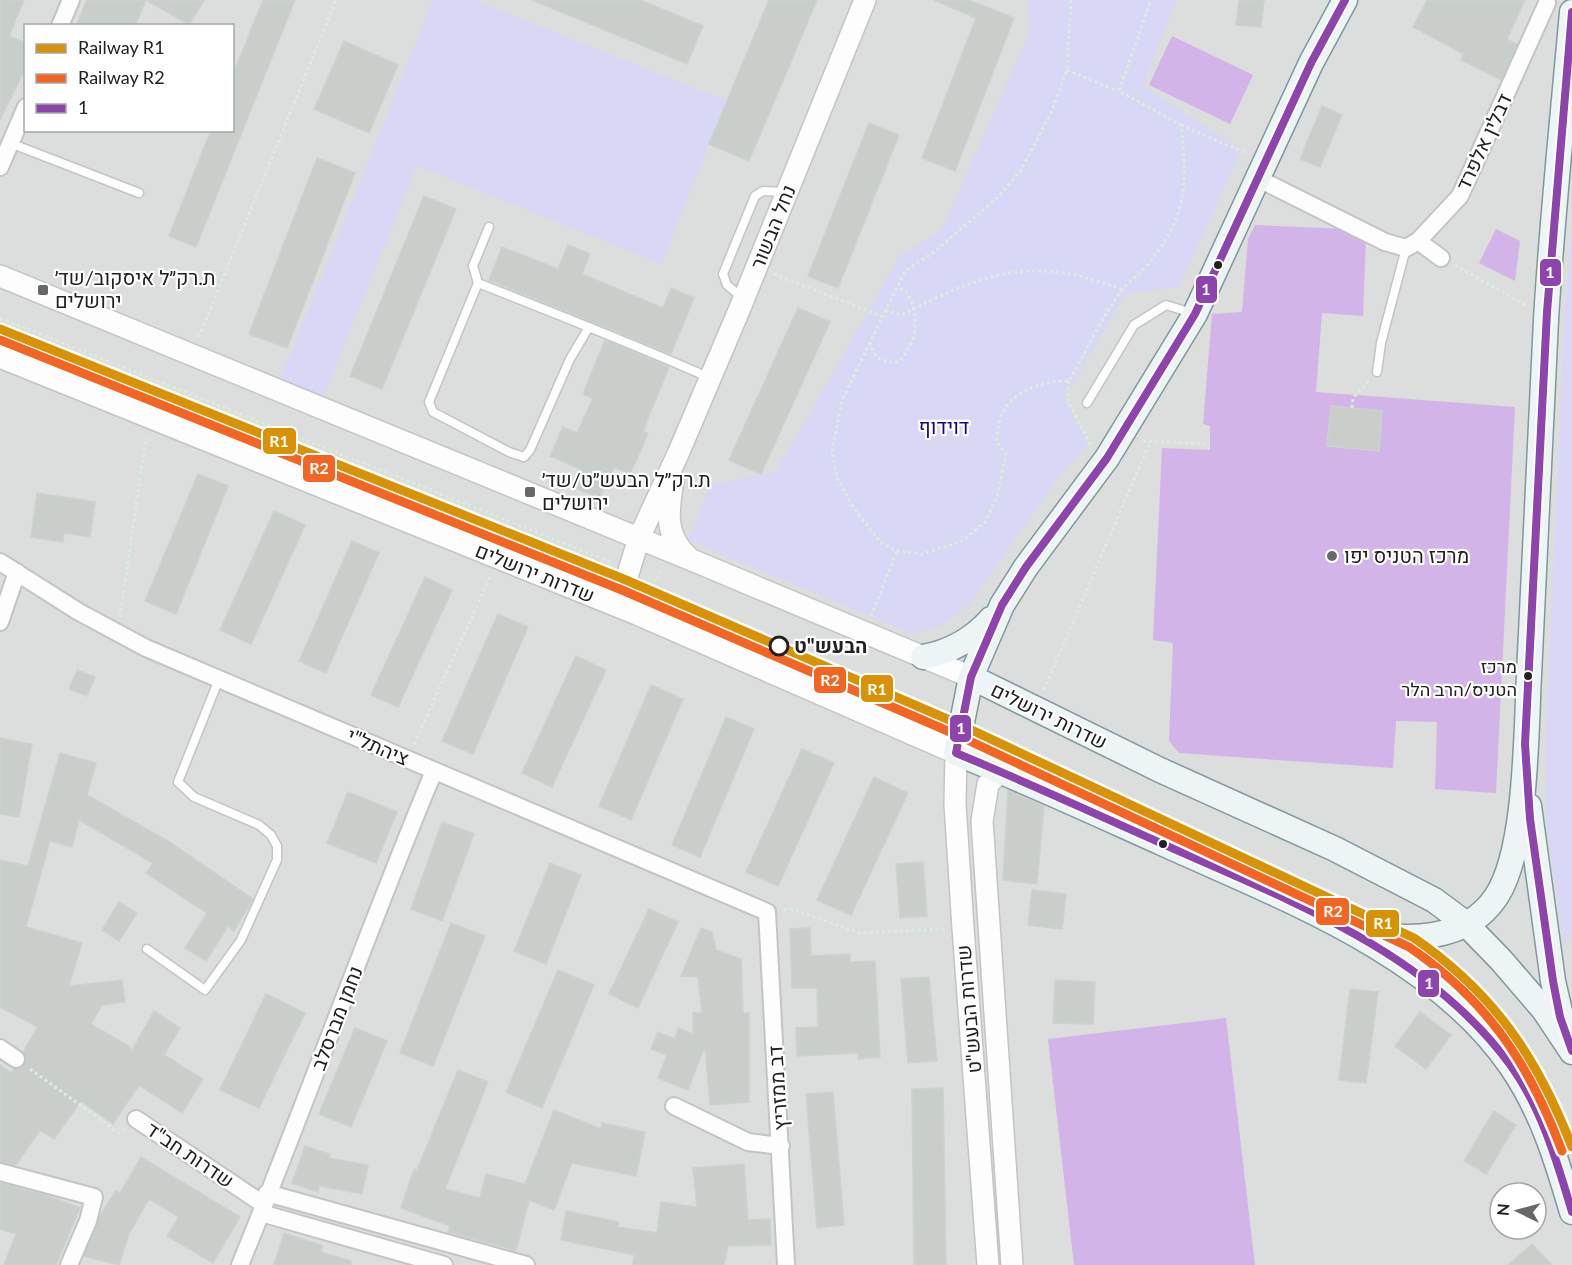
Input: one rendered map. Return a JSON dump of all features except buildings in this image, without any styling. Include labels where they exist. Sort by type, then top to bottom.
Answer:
[{"type":"main road","points":[[956,753],[971,677],[1002,605],[1026,567],[1121,437],[1195,314],[1311,63],[1345,0]]},
{"type":"main road","points":[[1347,931],[1382,936],[1428,937],[1444,934],[1465,923],[1490,905],[1504,881],[1518,822],[1525,744],[1547,312],[1572,12]]},
{"type":"main road","points":[[923,657],[940,654],[965,642],[1002,605]]},
{"type":"main road","name":"שדרות ירושלים","points":[[971,677],[1131,756],[1390,876],[1434,900],[1465,923],[1501,960],[1544,1010],[1572,1051]]},
{"type":"main road","points":[[1525,744],[1530,819],[1553,981],[1560,1017],[1572,1051]]},
{"type":"main road","name":"שדרות ירושלים","points":[[956,753],[1227,873],[1347,931],[1436,987],[1484,1034],[1511,1066],[1544,1125],[1572,1212]]},
{"type":"street","points":[[61,24],[71,0]]},
{"type":"street","name":"נחל הבשור","points":[[637,614],[628,597],[629,569],[639,538],[711,378],[865,0]]},
{"type":"street","name":"דבלין אלפרד","points":[[1412,244],[1460,196],[1547,3]]},
{"type":"street","points":[[0,167],[24,112]]},
{"type":"street","points":[[1263,171],[1385,242],[1412,244],[1441,258]]},
{"type":"street","name":"שדרות ירושלים","points":[[0,276],[971,677]]},
{"type":"street","name":"שדרות ירושלים","points":[[0,357],[637,614],[956,753]]},
{"type":"street","name":"נחל הבשור","points":[[678,454],[669,504],[669,526],[676,546],[699,563]]},
{"type":"street","name":"ציהתל\"י","points":[[0,562],[147,648],[767,912]]},
{"type":"street","points":[[0,622],[17,572]]},
{"type":"street","name":"שדרות הבעש\"ט","points":[[956,753],[955,804],[988,1265]]},
{"type":"street","name":"נחמן מברסלב","points":[[240,1265],[356,971],[390,874],[434,771]]},
{"type":"street","name":"שדרות הבעש\"ט","points":[[1001,771],[988,784],[982,821],[1012,1265]]},
{"type":"street","name":"דב ממזריץ","points":[[767,912],[782,1146],[786,1265]]},
{"type":"street","points":[[0,1048],[16,1059]]},
{"type":"street","points":[[674,1106],[748,1142],[782,1146]]},
{"type":"street","name":"שדרות חב\"ד","points":[[136,1119],[264,1203],[444,1265]]},
{"type":"street","points":[[0,1172],[94,1197],[88,1221],[69,1265]]},
{"type":"street","name":"שדרות חב\"ד","points":[[264,1203],[526,1265]]},
{"type":"lane","points":[[10,143],[139,193]]},
{"type":"lane","points":[[744,299],[724,280],[728,262],[758,193],[787,192]]},
{"type":"lane","points":[[489,226],[473,267],[478,283],[429,402],[429,408],[508,452],[524,457],[530,450],[570,359],[589,327]]},
{"type":"lane","points":[[1377,372],[1381,343],[1412,244]]},
{"type":"lane","points":[[478,283],[711,378]]},
{"type":"lane","points":[[1087,403],[1134,325],[1166,305],[1195,314]]},
{"type":"lane","points":[[147,949],[205,990],[241,940],[277,860],[277,846],[271,835],[259,825],[194,797],[178,783],[219,680]]},
{"type":"path","points":[[192,354],[336,0]]},
{"type":"path","points":[[1069,381],[1050,381],[1029,388],[1010,403],[1001,415],[996,441],[1006,454],[997,497],[985,522],[962,541],[922,554],[897,551],[880,542],[853,507],[837,478],[832,451],[842,400],[894,288],[905,271],[934,252],[998,198],[1021,170],[1051,113],[1067,70],[1071,0]]},
{"type":"path","points":[[1119,91],[1151,0]]},
{"type":"path","points":[[1067,70],[1119,91],[1263,171]]},
{"type":"path","points":[[1107,458],[1090,444],[1068,402],[1069,381],[1122,290],[1144,269],[1167,239],[1182,202],[1186,172],[1181,125]]},
{"type":"path","points":[[1441,258],[1534,310]]},
{"type":"path","points":[[757,267],[882,316]]},
{"type":"path","points":[[885,310],[902,315],[976,280],[1019,270],[1068,272],[1122,290]]},
{"type":"path","points":[[869,340],[874,355],[882,362],[899,362],[915,339],[917,322],[912,300],[905,290],[894,288]]},
{"type":"path","points":[[0,318],[629,569]]},
{"type":"path","points":[[1352,408],[1353,398],[1377,372]]},
{"type":"path","points":[[118,633],[145,444],[154,435]]},
{"type":"path","points":[[1121,437],[1150,442],[1210,444]]},
{"type":"path","points":[[1036,708],[1150,442]]},
{"type":"path","points":[[863,633],[897,551]]},
{"type":"path","points":[[407,759],[498,559]]},
{"type":"path","points":[[767,912],[793,909],[859,933],[963,928]]},
{"type":"path","name":"שדרות חב\"ד","points":[[16,1059],[119,1133],[136,1119]]},
{"type":"shaded area","points":[[0,0],[1572,0],[1572,1265],[0,1265]]},
{"type":"shaded area","points":[[1172,36],[1253,75],[1230,124],[1149,85]]},
{"type":"shaded area","name":"מרכז הטניס יפו","points":[[1255,225],[1346,229],[1366,239],[1363,316],[1322,313],[1316,392],[1515,407],[1496,793],[1435,789],[1437,722],[1396,721],[1393,768],[1179,753],[1169,741],[1173,643],[1153,640],[1162,448],[1210,450],[1210,426],[1203,424],[1212,314],[1242,312],[1248,239]]},
{"type":"shaded area","points":[[1496,229],[1520,241],[1515,281],[1479,263]]},
{"type":"shaded area","points":[[1226,1018],[1255,1265],[1074,1265],[1048,1039]]},
{"type":"green space","points":[[433,0],[475,0],[726,101],[661,264],[417,166],[323,398],[280,380]]},
{"type":"green space","name":"דוידוף","points":[[1028,0],[1177,0],[1143,86],[1241,150],[1179,287],[1126,294],[1064,398],[1088,444],[1059,476],[970,604],[943,625],[912,634],[688,540],[712,484],[776,472],[899,257],[942,229],[1030,31]]},
{"type":"green space","points":[[1572,221],[1572,934],[1564,943],[1546,823],[1546,728],[1564,329]]},
{"type":"rail line","name":"R1","points":[[0,329],[626,580],[961,725],[1414,938],[1468,981],[1510,1029],[1544,1084],[1572,1147]]},
{"type":"rail line","name":"R2","points":[[0,340],[622,590],[957,735],[1409,947],[1437,967],[1461,989],[1502,1036],[1535,1089],[1562,1151]]},
{"type":"transit line","name":"1","points":[[1345,0],[1311,63],[1195,314],[1107,458],[1026,567],[1002,605],[971,677],[956,753],[1312,911],[1357,935],[1400,962],[1441,992],[1478,1027],[1511,1066],[1522,1083],[1548,1136],[1572,1212]]},
{"type":"transit line","name":"1","points":[[1572,12],[1547,312],[1525,744],[1530,819],[1553,981],[1560,1017],[1572,1051]]},
{"type":"place","name":"ת.רק״ל איסקוב/שד׳ ירושלים","points":[[43,290]]},
{"type":"place","name":"ת.רק״ל הבעש״ט/שד׳ ירושלים","points":[[530,492]]},
{"type":"place","name":"מרכז הטניס יפו","points":[[1332,556]]},
{"type":"place","name":"הבעש\"ט","points":[[779,646]]},
{"type":"place","name":"מרכז הטניס/הרב הלר","points":[[1528,676]]}]
